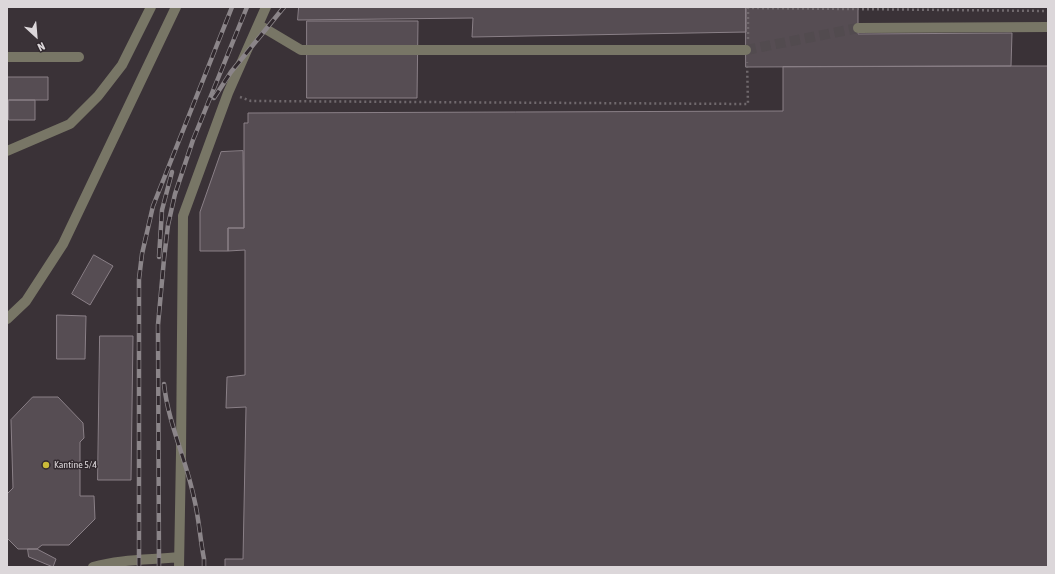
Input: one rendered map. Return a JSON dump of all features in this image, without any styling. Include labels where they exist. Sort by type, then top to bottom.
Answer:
[{"type":"street","points":[[7,151],[70,124],[98,96],[122,65],[151,7]]},
{"type":"street","points":[[7,319],[26,301],[63,244],[176,7]]},
{"type":"street","points":[[94,567],[139,560],[159,559],[179,562],[183,216],[228,93],[266,7]]},
{"type":"street","points":[[259,25],[300,50],[747,50]]},
{"type":"street","points":[[858,28],[1048,27]]},
{"type":"street","points":[[7,57],[79,57]]},
{"type":"path","points":[[228,93],[251,101],[748,104],[748,8],[1048,11]]},
{"type":"building","points":[[299,7],[746,7],[746,32],[472,37],[473,18],[298,20]]},
{"type":"building","points":[[746,7],[858,7],[858,34],[1012,33],[1011,66],[746,67]]},
{"type":"building","points":[[307,21],[418,21],[417,98],[307,98]]},
{"type":"building","points":[[1048,66],[1048,567],[225,567],[225,559],[243,559],[246,407],[226,408],[227,377],[245,375],[245,250],[228,251],[228,228],[244,228],[244,123],[248,123],[248,113],[783,111],[783,67]]},
{"type":"building","points":[[7,77],[48,77],[48,100],[7,100]]},
{"type":"building","points":[[9,100],[35,100],[35,120],[9,120]]},
{"type":"building","points":[[243,151],[244,228],[228,228],[228,251],[200,251],[200,212],[221,152]]},
{"type":"building","points":[[94,255],[113,266],[90,305],[72,294]]},
{"type":"building","points":[[57,315],[86,316],[85,359],[57,359]]},
{"type":"building","points":[[100,336],[133,336],[131,480],[98,480]]},
{"type":"building","name":"Kantine 5/4","points":[[33,397],[58,397],[83,423],[84,438],[80,442],[80,496],[94,496],[95,519],[69,545],[42,545],[37,549],[18,549],[7,538],[7,494],[13,488],[11,420]]},
{"type":"building","points":[[28,549],[37,549],[56,559],[53,567],[29,557]]},
{"type":"tunnel","points":[[746,50],[858,28]]},
{"type":"railway","points":[[139,567],[139,279],[142,254],[153,206],[232,7]]},
{"type":"railway","points":[[159,567],[158,325],[168,225],[175,194],[193,140],[247,7]]},
{"type":"railway","points":[[214,98],[231,72],[284,7]]},
{"type":"railway","points":[[159,257],[162,210],[172,172]]},
{"type":"railway","points":[[164,384],[169,413],[191,484],[196,506],[204,567]]},
{"type":"place","name":"Kantine 5/4","points":[[46,465]]}]
